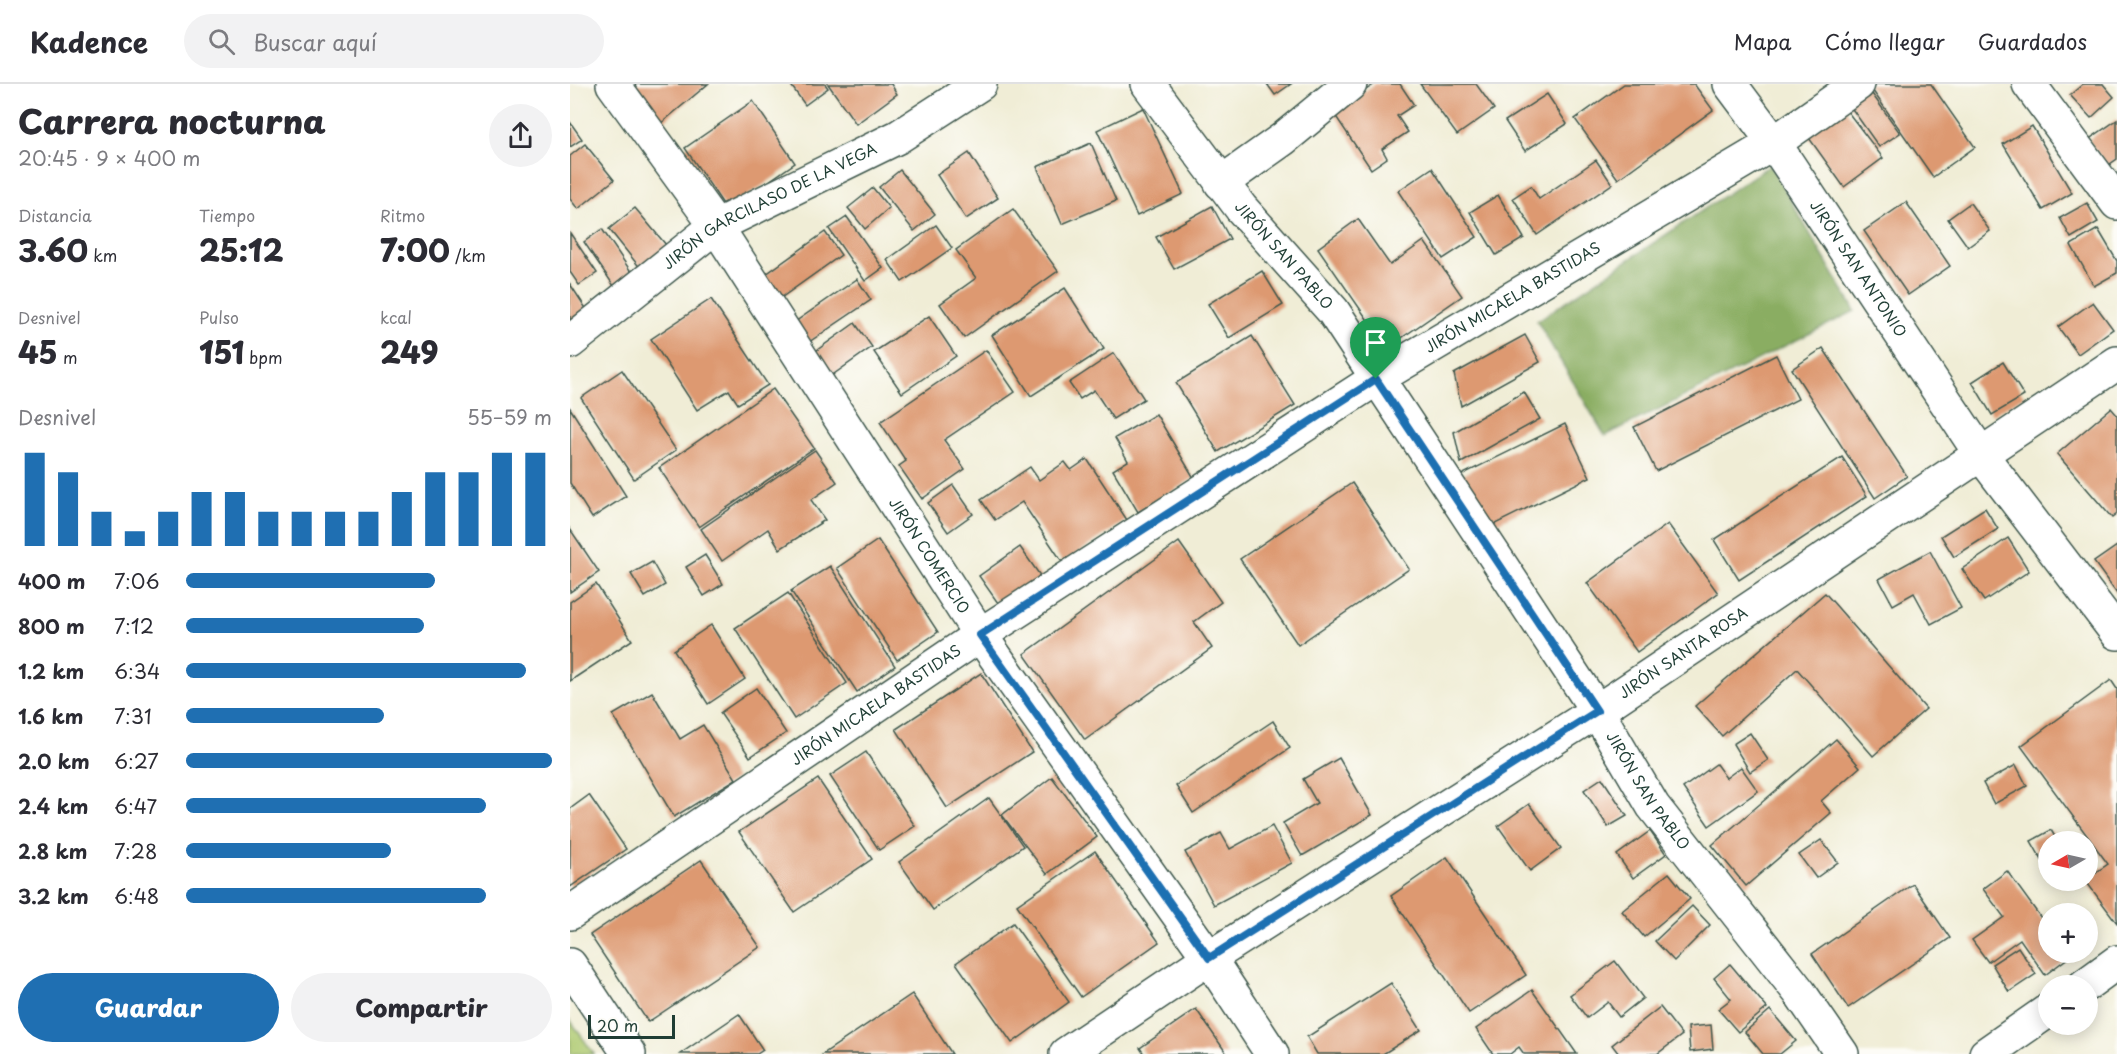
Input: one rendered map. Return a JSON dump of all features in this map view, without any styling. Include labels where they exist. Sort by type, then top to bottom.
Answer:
[{"type":"street","name":"JIRÓN COMERCIO","points":[[613,84],[716,226],[980,635],[1209,958],[1272,1054]]},
{"type":"street","name":"JIRÓN GARCILASO DE LA VEGA","points":[[570,342],[716,226],[898,137],[980,84]]},
{"type":"street","name":"JIRÓN SAN PABLO","points":[[1148,84],[1221,183],[1333,311],[1597,711],[1653,806],[1800,993],[1842,1054]]},
{"type":"street","points":[[1221,183],[1283,139],[1350,84]]},
{"type":"street","name":"JIRÓN SAN ANTONIO","points":[[1730,84],[1774,142],[1982,456],[2117,633]]},
{"type":"street","name":"JIRÓN MICAELA BASTIDAS","points":[[570,913],[980,635],[1376,379],[1774,142],[1858,84]]},
{"type":"street","points":[[2029,84],[2117,202]]},
{"type":"street","name":"JIRÓN SANTA ROSA","points":[[1066,1054],[1209,958],[1597,711],[1982,456],[2117,363]]},
{"type":"street","points":[[2098,976],[2117,962]]},
{"type":"street","points":[[570,965],[628,1054]]},
{"type":"street","points":[[1986,1054],[2038,1018]]},
{"type":"green space","points":[[1770,165],[1855,311],[1605,436],[1537,321]]},
{"type":"green space","points":[[570,1020],[594,1054],[570,1054]]},
{"type":"building","points":[[626,84],[708,84],[659,125]]},
{"type":"building","points":[[790,84],[825,84],[828,88],[805,105]]},
{"type":"building","points":[[828,84],[891,84],[897,94],[856,124]]},
{"type":"building","points":[[1267,84],[1291,84],[1275,95]]},
{"type":"building","points":[[1375,84],[1400,84],[1414,105],[1397,116],[1408,132],[1382,149],[1387,158],[1371,169],[1333,112]]},
{"type":"building","points":[[1420,84],[1476,84],[1494,109],[1457,135]]},
{"type":"building","points":[[1624,84],[1694,84],[1713,110],[1618,179],[1575,119]]},
{"type":"building","points":[[1865,84],[1900,133],[1879,147],[1843,96]]},
{"type":"building","points":[[1868,84],[1931,84],[1975,147],[1933,177]]},
{"type":"building","points":[[2083,84],[2103,84],[2114,97],[2091,118],[2070,95]]},
{"type":"building","points":[[1547,94],[1567,124],[1525,151],[1505,121]]},
{"type":"building","points":[[753,101],[795,163],[727,210],[685,148]]},
{"type":"building","points":[[1841,103],[1883,158],[1844,187],[1804,131]]},
{"type":"building","points":[[1143,108],[1183,194],[1137,216],[1097,130]]},
{"type":"building","points":[[2117,120],[2117,159],[2107,166],[2088,140]]},
{"type":"building","points":[[570,122],[582,139],[570,147]]},
{"type":"building","points":[[2032,126],[2072,193],[2043,210],[2003,144]]},
{"type":"building","points":[[1091,143],[1116,201],[1062,224],[1037,167]]},
{"type":"building","points":[[585,144],[614,180],[578,209],[570,199],[570,156]]},
{"type":"building","points":[[969,153],[998,198],[966,219],[937,175]]},
{"type":"building","points":[[1596,160],[1612,184],[1537,235],[1513,198],[1531,186],[1539,199]]},
{"type":"building","points":[[1432,168],[1477,237],[1443,259],[1398,191]]},
{"type":"building","points":[[900,170],[935,214],[914,231],[879,187]]},
{"type":"building","points":[[873,188],[889,208],[865,229],[848,208]]},
{"type":"building","points":[[1498,195],[1524,238],[1496,255],[1470,212]]},
{"type":"building","points":[[1906,202],[1950,266],[1908,295],[1864,231]]},
{"type":"building","points":[[1970,203],[1990,231],[1968,247],[1948,219]]},
{"type":"building","points":[[2087,203],[2098,222],[2071,238],[2060,218]]},
{"type":"building","points":[[1212,206],[1230,239],[1174,269],[1156,237]]},
{"type":"building","points":[[635,208],[672,252],[645,274],[609,229]]},
{"type":"building","points":[[1013,209],[1058,271],[964,338],[940,304],[976,278],[956,250]]},
{"type":"building","points":[[847,217],[883,268],[865,281],[829,229]]},
{"type":"building","points":[[1358,219],[1390,265],[1424,241],[1462,296],[1387,348],[1318,248]]},
{"type":"building","points":[[936,225],[952,248],[902,282],[887,260]]},
{"type":"building","points":[[602,229],[634,276],[616,289],[584,242]]},
{"type":"building","points":[[2098,229],[2117,261],[2117,273],[2094,286],[2071,245]]},
{"type":"building","points":[[825,232],[841,255],[778,300],[762,277]]},
{"type":"building","points":[[570,233],[597,273],[579,285],[570,272]]},
{"type":"building","points":[[1262,271],[1283,305],[1229,338],[1208,304]]},
{"type":"building","points":[[857,279],[871,300],[809,342],[795,322]]},
{"type":"building","points":[[570,284],[589,313],[570,326]]},
{"type":"building","points":[[1065,288],[1104,349],[1031,396],[992,335]]},
{"type":"building","points":[[711,299],[768,385],[738,404],[729,390],[697,410],[651,339]]},
{"type":"building","points":[[2093,302],[2113,329],[2078,354],[2058,327]]},
{"type":"building","points":[[929,316],[956,356],[902,393],[874,352]]},
{"type":"building","points":[[855,323],[872,347],[831,376],[813,353]]},
{"type":"building","points":[[1525,335],[1540,362],[1461,406],[1454,374]]},
{"type":"building","points":[[1252,336],[1295,405],[1218,452],[1176,383]]},
{"type":"building","points":[[1823,348],[1907,476],[1875,498],[1792,369]]},
{"type":"building","points":[[986,350],[1015,392],[944,440],[965,469],[922,499],[899,466],[906,461],[880,422]]},
{"type":"building","points":[[1114,353],[1144,399],[1113,419],[1094,390],[1080,399],[1069,383]]},
{"type":"building","points":[[1776,355],[1798,399],[1656,471],[1634,427]]},
{"type":"building","points":[[2003,362],[2024,396],[1992,415],[1972,382]]},
{"type":"building","points":[[622,370],[676,450],[634,479],[581,398]]},
{"type":"building","points":[[773,389],[814,448],[699,527],[659,468]]},
{"type":"building","points":[[1524,392],[1540,419],[1461,463],[1454,432]]},
{"type":"building","points":[[570,408],[626,496],[592,518],[570,483]]},
{"type":"building","points":[[2111,408],[2117,415],[2117,514],[2112,518],[2057,454]]},
{"type":"building","points":[[1156,414],[1194,478],[1138,512],[1113,470],[1128,461],[1115,438]]},
{"type":"building","points":[[1565,424],[1590,477],[1479,532],[1453,479]]},
{"type":"building","points":[[815,450],[837,482],[811,500],[825,520],[780,549],[768,529],[722,561],[701,529]]},
{"type":"building","points":[[1842,457],[1867,496],[1739,580],[1714,540]]},
{"type":"building","points":[[1087,459],[1127,520],[1063,563],[1022,502],[995,520],[981,500],[1030,467],[1039,480],[1065,462],[1071,470]]},
{"type":"building","points":[[1352,483],[1409,569],[1298,645],[1240,559]]},
{"type":"building","points":[[953,485],[973,514],[948,532],[928,503]]},
{"type":"building","points":[[1985,508],[1998,529],[1954,557],[1941,536]]},
{"type":"building","points":[[1668,524],[1718,593],[1637,652],[1587,583]]},
{"type":"building","points":[[570,529],[599,572],[570,592]]},
{"type":"building","points":[[2008,538],[2029,571],[1984,601],[1962,569]]},
{"type":"building","points":[[878,540],[938,632],[897,660],[837,568]]},
{"type":"building","points":[[1179,542],[1221,602],[1194,622],[1212,648],[1085,740],[1024,654]]},
{"type":"building","points":[[2117,546],[2117,594],[2094,562]]},
{"type":"building","points":[[1020,547],[1046,584],[1005,613],[979,576]]},
{"type":"building","points":[[1930,551],[1961,608],[1931,624],[1914,593],[1893,605],[1879,579]]},
{"type":"building","points":[[705,555],[723,584],[704,596],[686,567]]},
{"type":"building","points":[[652,562],[665,585],[645,597],[631,574]]},
{"type":"building","points":[[830,566],[895,666],[857,692],[791,591]]},
{"type":"building","points":[[596,584],[632,640],[570,681],[570,602]]},
{"type":"building","points":[[788,593],[847,683],[794,719],[735,628]]},
{"type":"building","points":[[1825,593],[1926,709],[1873,756],[1797,669],[1722,736],[1695,706]]},
{"type":"building","points":[[711,625],[745,679],[708,704],[674,650]]},
{"type":"building","points":[[981,673],[1032,752],[947,808],[896,729]]},
{"type":"building","points":[[2111,680],[2117,689],[2117,923],[2093,891],[2098,891],[2098,871],[2108,864],[2098,850],[2098,831],[2084,831],[2021,746]]},
{"type":"building","points":[[756,688],[786,733],[750,757],[720,713]]},
{"type":"building","points":[[652,692],[680,739],[703,725],[736,779],[674,817],[613,715]]},
{"type":"building","points":[[1273,721],[1290,748],[1193,813],[1176,786]]},
{"type":"building","points":[[1750,733],[1768,760],[1750,772],[1733,744]]},
{"type":"building","points":[[1836,739],[1860,767],[1821,801],[1831,813],[1746,886],[1712,845]]},
{"type":"building","points":[[866,752],[915,826],[879,850],[830,776]]},
{"type":"building","points":[[1339,758],[1372,815],[1302,856],[1283,823],[1317,803],[1303,779]]},
{"type":"building","points":[[1716,764],[1726,778],[1741,767],[1758,791],[1709,826],[1683,788]]},
{"type":"building","points":[[2016,765],[2027,786],[1994,804],[1983,783]]},
{"type":"building","points":[[1052,777],[1097,837],[1047,874],[1002,815]]},
{"type":"building","points":[[1602,778],[1627,816],[1608,827],[1584,790]]},
{"type":"building","points":[[818,779],[872,859],[794,912],[739,832]]},
{"type":"building","points":[[589,795],[626,849],[570,887],[570,809]]},
{"type":"building","points":[[989,798],[1023,846],[933,910],[899,862]]},
{"type":"building","points":[[1529,804],[1561,848],[1530,871],[1498,826]]},
{"type":"building","points":[[1272,826],[1292,863],[1214,905],[1185,852],[1221,833],[1230,849]]},
{"type":"building","points":[[1650,831],[1666,854],[1633,878],[1617,855]]},
{"type":"building","points":[[2038,837],[2038,853],[2031,841]]},
{"type":"building","points":[[1821,840],[1838,862],[1816,878],[1799,855]]},
{"type":"building","points":[[1095,851],[1159,942],[1081,997],[1017,905]]},
{"type":"building","points":[[1447,857],[1526,975],[1469,1013],[1391,896]]},
{"type":"building","points":[[701,860],[760,947],[648,1022],[590,935]]},
{"type":"building","points":[[2007,871],[2038,914],[2038,963],[2061,963],[2045,975],[2020,939],[1988,962],[1972,940],[2004,917],[1983,889]]},
{"type":"building","points":[[1669,873],[1690,899],[1644,937],[1622,911]]},
{"type":"building","points":[[1913,884],[1950,938],[1848,1008],[1812,954]]},
{"type":"building","points":[[1692,906],[1710,925],[1674,961],[1655,941]]},
{"type":"building","points":[[1013,923],[1069,1002],[1012,1043],[956,963]]},
{"type":"building","points":[[2018,947],[2036,974],[2009,992],[1992,964]]},
{"type":"building","points":[[1615,961],[1643,998],[1619,1017],[1608,1002],[1587,1018],[1570,995]]},
{"type":"building","points":[[1730,964],[1767,1008],[1738,1032],[1718,1009],[1731,999],[1714,978]]},
{"type":"building","points":[[1391,983],[1421,1030],[1383,1054],[1317,1054],[1307,1037]]},
{"type":"building","points":[[1532,990],[1577,1054],[1524,1054],[1519,1047],[1510,1054],[1493,1054],[1476,1029]]},
{"type":"building","points":[[912,994],[952,1054],[823,1054]]},
{"type":"building","points":[[1660,1007],[1682,1035],[1657,1054],[1619,1054],[1612,1045]]},
{"type":"building","points":[[1196,1009],[1227,1054],[1144,1054],[1140,1048]]},
{"type":"building","points":[[1770,1010],[1796,1041],[1780,1054],[1763,1054],[1745,1032]]},
{"type":"building","points":[[739,1014],[763,1050],[757,1054],[680,1054]]},
{"type":"building","points":[[1711,1025],[1713,1049],[1690,1052],[1688,1027]]},
{"type":"route","points":[[1376,379],[1597,711],[1209,958],[980,635],[1376,379]]}]
